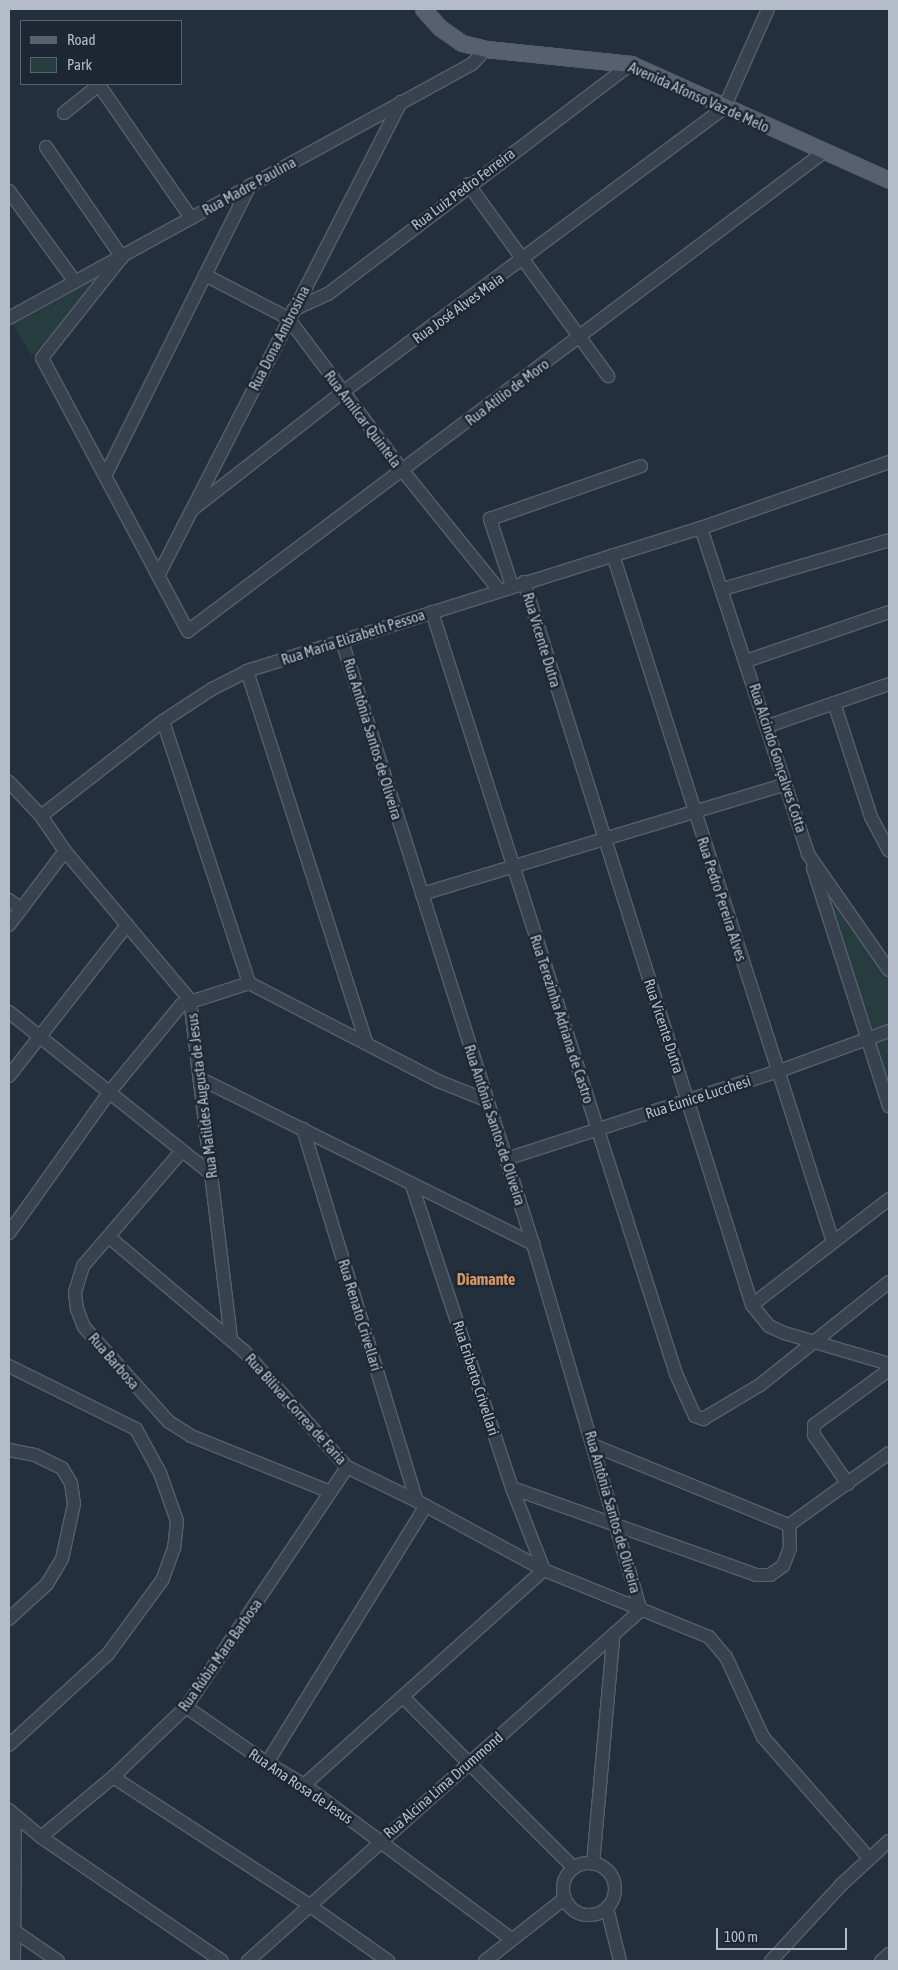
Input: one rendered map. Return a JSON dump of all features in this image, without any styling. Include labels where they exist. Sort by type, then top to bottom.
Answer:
[{"type":"main road","name":"Avenida Afonso Vaz de Melo","points":[[422,9],[439,27],[462,43],[486,49],[631,64],[724,108],[889,180]]},
{"type":"street","points":[[724,108],[768,9]]},
{"type":"street","name":"Rua Madre Paulina","points":[[105,476],[42,358],[122,257],[472,64],[486,49]]},
{"type":"street","name":"Rua Luiz Pedro Ferreira","points":[[291,314],[328,294],[468,184],[631,64]]},
{"type":"street","points":[[64,112],[99,85],[191,218]]},
{"type":"street","name":"Rua Dona Ambrosina","points":[[158,576],[401,102]]},
{"type":"street","name":"Rua José Alves Maia","points":[[193,509],[342,392],[523,260],[724,108]]},
{"type":"street","points":[[9,318],[122,257],[46,148]]},
{"type":"street","name":"Rua Atílio de Moro","points":[[158,576],[188,631],[403,471],[824,152]]},
{"type":"street","points":[[468,184],[608,376]]},
{"type":"street","points":[[158,576],[105,476],[250,185]]},
{"type":"street","points":[[9,191],[74,282]]},
{"type":"street","name":"Rua Amilcar Quintela","points":[[206,275],[291,314],[342,392],[499,590]]},
{"type":"street","name":"Rua Maria Elizabeth Pessoa","points":[[41,816],[163,721],[212,689],[247,671],[518,584],[701,528],[889,462]]},
{"type":"street","name":"Rua Vicente Dutra","points":[[642,466],[490,519],[518,584],[604,838],[752,1306]]},
{"type":"street","name":"Rua Alcindo Gonçalves Cotta","points":[[701,528],[768,726],[808,854],[887,962]]},
{"type":"street","points":[[723,589],[889,540]]},
{"type":"street","name":"Rua Pedro Pereira Alves","points":[[613,555],[692,810],[780,1071],[833,1242]]},
{"type":"street","name":"Rua Terezinha Adriana de Castro","points":[[432,612],[676,1374],[695,1416],[703,1419],[760,1385],[815,1342]]},
{"type":"street","points":[[746,661],[889,612]]},
{"type":"street","name":"Rua Antônia Santos de Oliveira","points":[[342,641],[534,1244],[595,1446],[641,1610]]},
{"type":"street","points":[[247,671],[366,1041]]},
{"type":"street","points":[[768,726],[889,684]]},
{"type":"street","points":[[834,703],[871,817],[889,851]]},
{"type":"street","points":[[163,721],[249,983]]},
{"type":"street","name":"Rua Matildes Augusta de Jesus","points":[[9,782],[41,816],[65,851],[190,1000],[202,1079],[211,1174],[231,1338]]},
{"type":"street","points":[[422,894],[692,810],[786,784]]},
{"type":"street","points":[[9,925],[65,851]]},
{"type":"street","points":[[808,854],[889,1106]]},
{"type":"street","points":[[9,900],[21,909]]},
{"type":"street","points":[[9,1076],[38,1035],[127,925]]},
{"type":"street","points":[[9,1233],[108,1094],[181,1005],[190,1000],[249,983],[366,1041],[438,1081],[488,1101]]},
{"type":"street","points":[[9,1012],[108,1094],[211,1174]]},
{"type":"street","name":"Rua Eunice Lucchesi","points":[[506,1159],[780,1071],[889,1031]]},
{"type":"street","points":[[202,1079],[534,1244]]},
{"type":"street","name":"Rua Renato Crivellari","points":[[303,1129],[421,1503]]},
{"type":"street","name":"Rua Barbosa","points":[[181,1152],[83,1266],[75,1293],[77,1309],[95,1342],[169,1422],[191,1436],[330,1492]]},
{"type":"street","name":"Rua Eriberto Crivellari","points":[[412,1185],[512,1488],[544,1570]]},
{"type":"street","points":[[889,1199],[752,1306],[769,1326],[889,1364]]},
{"type":"street","name":"Rua Bilivar Correa de Faria","points":[[109,1237],[231,1338],[347,1467],[421,1503],[544,1570],[709,1637],[719,1645],[763,1736],[808,1795],[869,1858]]},
{"type":"street","points":[[815,1342],[889,1282]]},
{"type":"street","points":[[9,1366],[123,1420],[140,1435],[160,1473],[177,1521],[174,1548],[163,1579],[108,1654],[9,1745]]},
{"type":"street","points":[[848,1484],[814,1435],[814,1426],[889,1370]]},
{"type":"street","points":[[595,1446],[789,1524]]},
{"type":"street","points":[[9,1450],[35,1455],[62,1468],[71,1483],[74,1504],[62,1559],[47,1584],[9,1619]]},
{"type":"street","points":[[789,1524],[848,1484],[889,1453]]},
{"type":"street","name":"Rua Rúbia Mara Barbosa","points":[[41,1837],[113,1777],[186,1707],[347,1467]]},
{"type":"street","points":[[512,1488],[739,1570],[770,1575],[783,1566],[790,1548],[789,1524]]},
{"type":"street","points":[[267,1763],[421,1503]]},
{"type":"street","points":[[304,1785],[404,1698],[544,1570]]},
{"type":"street","name":"Rua Alcina Lima Drummond","points":[[248,1961],[379,1841],[613,1638],[641,1610]]},
{"type":"street","points":[[593,1864],[613,1638]]},
{"type":"street","points":[[404,1698],[574,1868]]},
{"type":"street","name":"Rua Ana Rosa de Jesus","points":[[186,1707],[267,1763],[304,1785],[511,1939]]},
{"type":"street","points":[[113,1777],[309,1905],[388,1961]]},
{"type":"street","points":[[12,1813],[41,1837],[222,1961]]},
{"type":"street","points":[[12,1813],[11,1838],[16,1932],[14,1961]]},
{"type":"street","points":[[771,1961],[792,1936],[869,1858],[889,1841]]},
{"type":"street","points":[[593,1864],[601,1866],[612,1877],[615,1894],[607,1908],[600,1913],[584,1914],[576,1911],[565,1898],[565,1881],[574,1868],[593,1864]]},
{"type":"street","points":[[485,1961],[565,1898]]},
{"type":"street","points":[[607,1908],[620,1961]]},
{"type":"street","points":[[16,1932],[58,1961]]},
{"type":"street","points":[[881,1961],[889,1954]]},
{"type":"green space","points":[[107,272],[32,356],[13,325]]},
{"type":"green space","points":[[821,882],[889,979],[889,1024],[873,1032]]},
{"type":"green space","points":[[889,1035],[889,1095],[872,1043]]},
{"type":"district","name":"Diamante","points":[[486,1279]]}]
